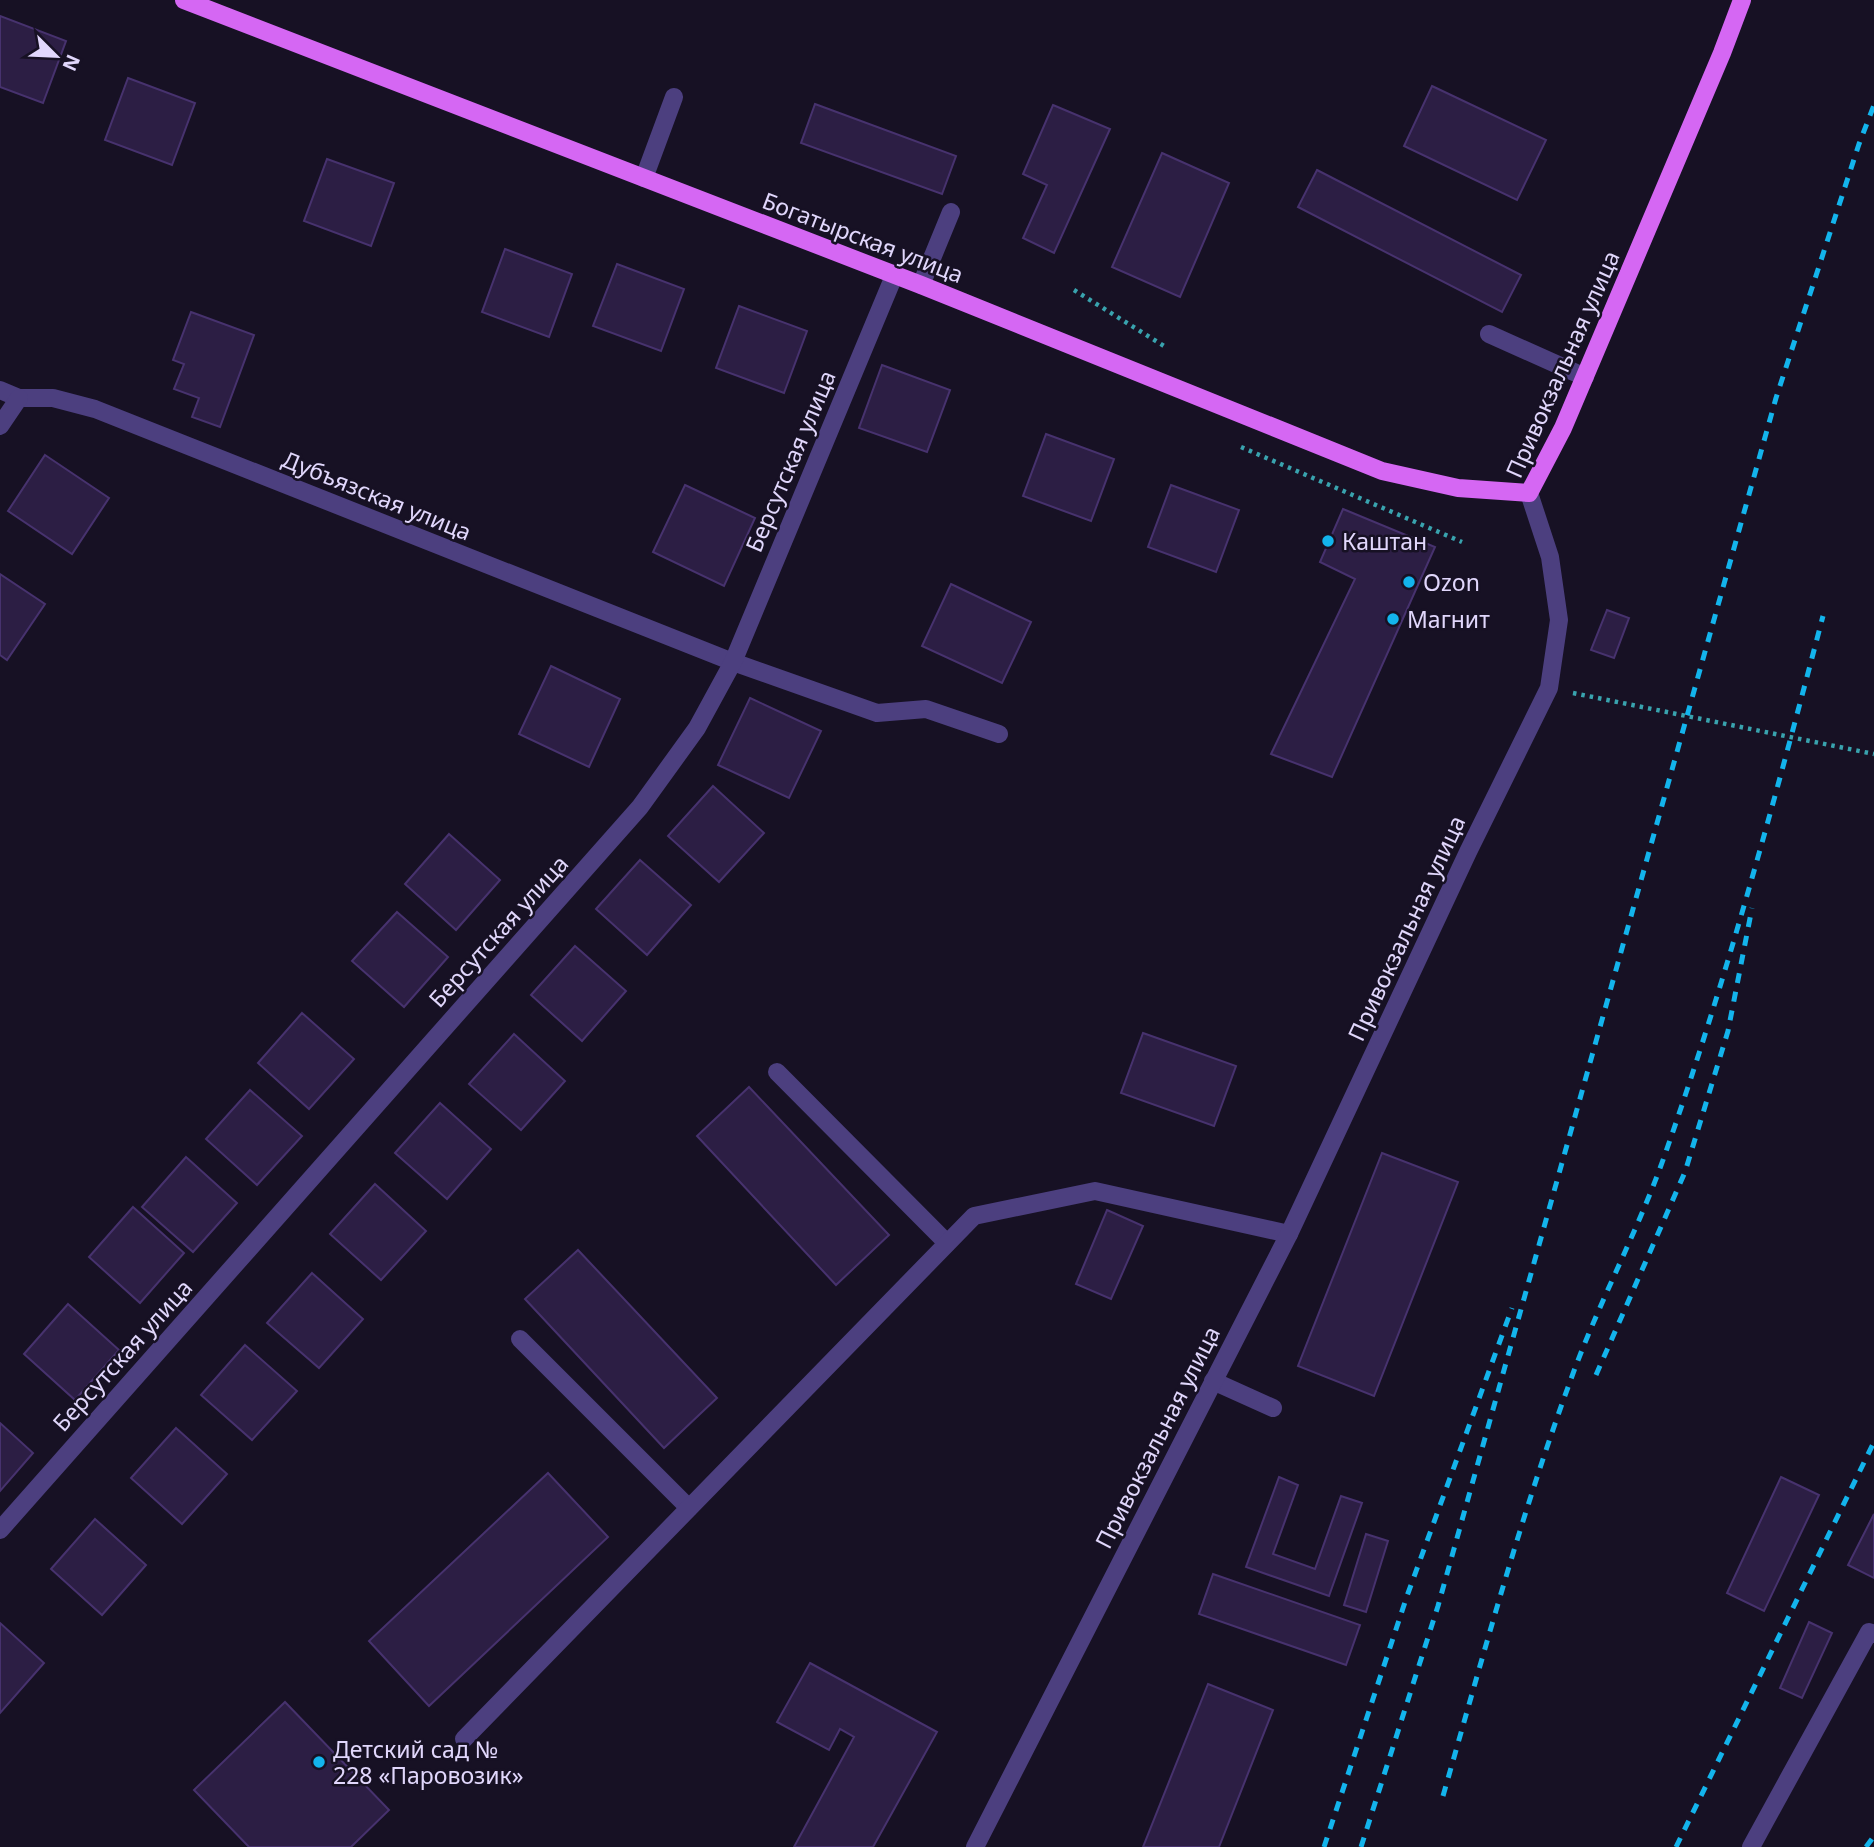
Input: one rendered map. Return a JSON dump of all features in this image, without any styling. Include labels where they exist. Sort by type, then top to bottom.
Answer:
[{"type":"main road","name":"Богатырская улица","points":[[184,0],[920,285],[1382,471],[1458,488],[1529,493]]},
{"type":"main road","name":"Привокзальная улица","points":[[1529,493],[1563,428],[1742,0]]},
{"type":"street","points":[[644,178],[674,97]]},
{"type":"street","points":[[920,285],[951,212]]},
{"type":"street","name":"Берсутская улица","points":[[0,1530],[640,807],[697,728],[733,662],[894,276]]},
{"type":"street","points":[[1489,334],[1585,377]]},
{"type":"street","name":"Дубъязская улица","points":[[0,390],[19,398],[53,398],[95,409],[733,662],[877,713],[926,709],[999,734]]},
{"type":"street","points":[[0,426],[19,398]]},
{"type":"street","name":"Привокзальная улица","points":[[975,1847],[1289,1234],[1468,852],[1549,688],[1559,620],[1550,557],[1529,493]]},
{"type":"street","points":[[777,1072],[947,1243]]},
{"type":"street","points":[[464,1739],[974,1216],[1095,1191],[1289,1234]]},
{"type":"street","points":[[520,1339],[689,1508]]},
{"type":"street","points":[[1213,1381],[1273,1408]]},
{"type":"street","points":[[1751,1847],[1869,1632],[1874,1634]]},
{"type":"path","points":[[1074,290],[1164,346]]},
{"type":"path","points":[[1231,443],[1462,542]]},
{"type":"path","points":[[1549,688],[1874,754]]},
{"type":"building","points":[[0,16],[66,41],[43,103],[0,87]]},
{"type":"building","points":[[128,78],[195,103],[172,165],[105,140]]},
{"type":"building","points":[[1432,86],[1546,140],[1517,200],[1404,146]]},
{"type":"building","points":[[815,104],[956,156],[942,194],[801,143]]},
{"type":"building","points":[[1053,105],[1110,129],[1054,253],[1023,238],[1047,185],[1023,174]]},
{"type":"building","points":[[1162,153],[1229,183],[1180,297],[1112,267]]},
{"type":"building","points":[[327,159],[394,183],[371,246],[304,221]]},
{"type":"building","points":[[1317,170],[1521,275],[1502,312],[1298,207]]},
{"type":"building","points":[[505,249],[572,274],[549,337],[482,312]]},
{"type":"building","points":[[617,264],[684,289],[661,351],[593,326]]},
{"type":"building","points":[[739,306],[807,331],[784,393],[716,368]]},
{"type":"building","points":[[191,312],[254,335],[220,427],[192,417],[199,398],[174,389],[184,364],[173,360]]},
{"type":"building","points":[[882,365],[950,390],[927,452],[859,428]]},
{"type":"building","points":[[1046,434],[1114,459],[1091,521],[1023,496]]},
{"type":"building","points":[[45,455],[109,498],[72,554],[8,511]]},
{"type":"building","points":[[685,485],[755,518],[724,586],[653,552]]},
{"type":"building","points":[[1171,485],[1239,510],[1216,572],[1148,547]]},
{"type":"building","points":[[1343,509],[1435,547],[1332,777],[1271,754],[1355,579],[1320,562]]},
{"type":"building","points":[[0,574],[45,604],[7,660],[0,655]]},
{"type":"building","points":[[951,584],[1031,622],[1002,683],[922,646]]},
{"type":"building","points":[[1607,610],[1629,618],[1614,658],[1591,650]]},
{"type":"building","points":[[551,666],[620,699],[589,767],[519,734]]},
{"type":"building","points":[[750,698],[821,731],[789,798],[718,765]]},
{"type":"building","points":[[713,786],[764,833],[719,882],[668,836]]},
{"type":"building","points":[[449,834],[500,880],[456,930],[405,884]]},
{"type":"building","points":[[640,860],[691,905],[647,955],[596,909]]},
{"type":"building","points":[[397,912],[448,957],[404,1007],[352,961]]},
{"type":"building","points":[[575,946],[626,991],[582,1041],[531,995]]},
{"type":"building","points":[[302,1013],[354,1059],[309,1109],[258,1063]]},
{"type":"building","points":[[1143,1033],[1236,1066],[1214,1126],[1121,1093]]},
{"type":"building","points":[[514,1034],[565,1081],[521,1130],[469,1084]]},
{"type":"building","points":[[749,1087],[889,1235],[836,1285],[697,1136]]},
{"type":"building","points":[[250,1090],[302,1136],[257,1185],[206,1139]]},
{"type":"building","points":[[440,1103],[491,1149],[447,1199],[395,1153]]},
{"type":"building","points":[[1382,1153],[1458,1182],[1374,1396],[1298,1366]]},
{"type":"building","points":[[186,1157],[237,1203],[193,1252],[142,1207]]},
{"type":"building","points":[[375,1184],[426,1231],[381,1280],[330,1234]]},
{"type":"building","points":[[133,1207],[184,1253],[140,1303],[89,1257]]},
{"type":"building","points":[[1107,1210],[1143,1226],[1111,1299],[1076,1284]]},
{"type":"building","points":[[578,1250],[717,1398],[664,1448],[525,1299]]},
{"type":"building","points":[[312,1273],[363,1319],[319,1368],[267,1323]]},
{"type":"building","points":[[68,1304],[119,1350],[75,1400],[24,1354]]},
{"type":"building","points":[[245,1345],[297,1391],[252,1440],[201,1395]]},
{"type":"building","points":[[0,1423],[33,1453],[0,1491]]},
{"type":"building","points":[[176,1428],[227,1474],[182,1524],[131,1478]]},
{"type":"building","points":[[548,1473],[608,1537],[429,1706],[369,1641]]},
{"type":"building","points":[[1279,1477],[1298,1485],[1273,1554],[1315,1569],[1341,1496],[1362,1503],[1329,1596],[1246,1567]]},
{"type":"building","points":[[1781,1477],[1819,1495],[1764,1611],[1727,1593]]},
{"type":"building","points":[[1874,1514],[1874,1578],[1848,1565]]},
{"type":"building","points":[[95,1519],[146,1565],[102,1615],[51,1569]]},
{"type":"building","points":[[1366,1534],[1388,1541],[1366,1612],[1344,1605]]},
{"type":"building","points":[[1213,1574],[1360,1625],[1346,1665],[1199,1614]]},
{"type":"building","points":[[1809,1622],[1832,1633],[1802,1698],[1780,1688]]},
{"type":"building","points":[[0,1623],[44,1663],[0,1713]]},
{"type":"building","points":[[810,1663],[937,1732],[873,1847],[794,1847],[854,1737],[840,1729],[829,1750],[777,1722]]},
{"type":"building","points":[[1208,1684],[1273,1710],[1219,1847],[1143,1847]]},
{"type":"building","points":[[285,1702],[389,1810],[351,1847],[249,1847],[194,1790]]},
{"type":"railway","points":[[1361,1847],[1438,1606],[1776,398],[1874,105]]},
{"type":"railway","points":[[1443,1796],[1503,1586],[1553,1430],[1582,1351],[1663,1160],[1708,1026],[1768,822],[1823,616]]},
{"type":"railway","points":[[1596,1375],[1685,1172],[1728,1031],[1752,908]]},
{"type":"railway","points":[[1324,1847],[1407,1596],[1512,1308]]},
{"type":"railway","points":[[1676,1847],[1874,1442]]},
{"type":"railway","points":[[1866,1847],[1874,1836]]},
{"type":"place","name":"Каштан","points":[[1328,541]]},
{"type":"place","name":"Ozon","points":[[1409,582]]},
{"type":"place","name":"Магнит","points":[[1393,619]]},
{"type":"place","name":"Детский сад № 228 «Паровозик»","points":[[319,1762]]}]
